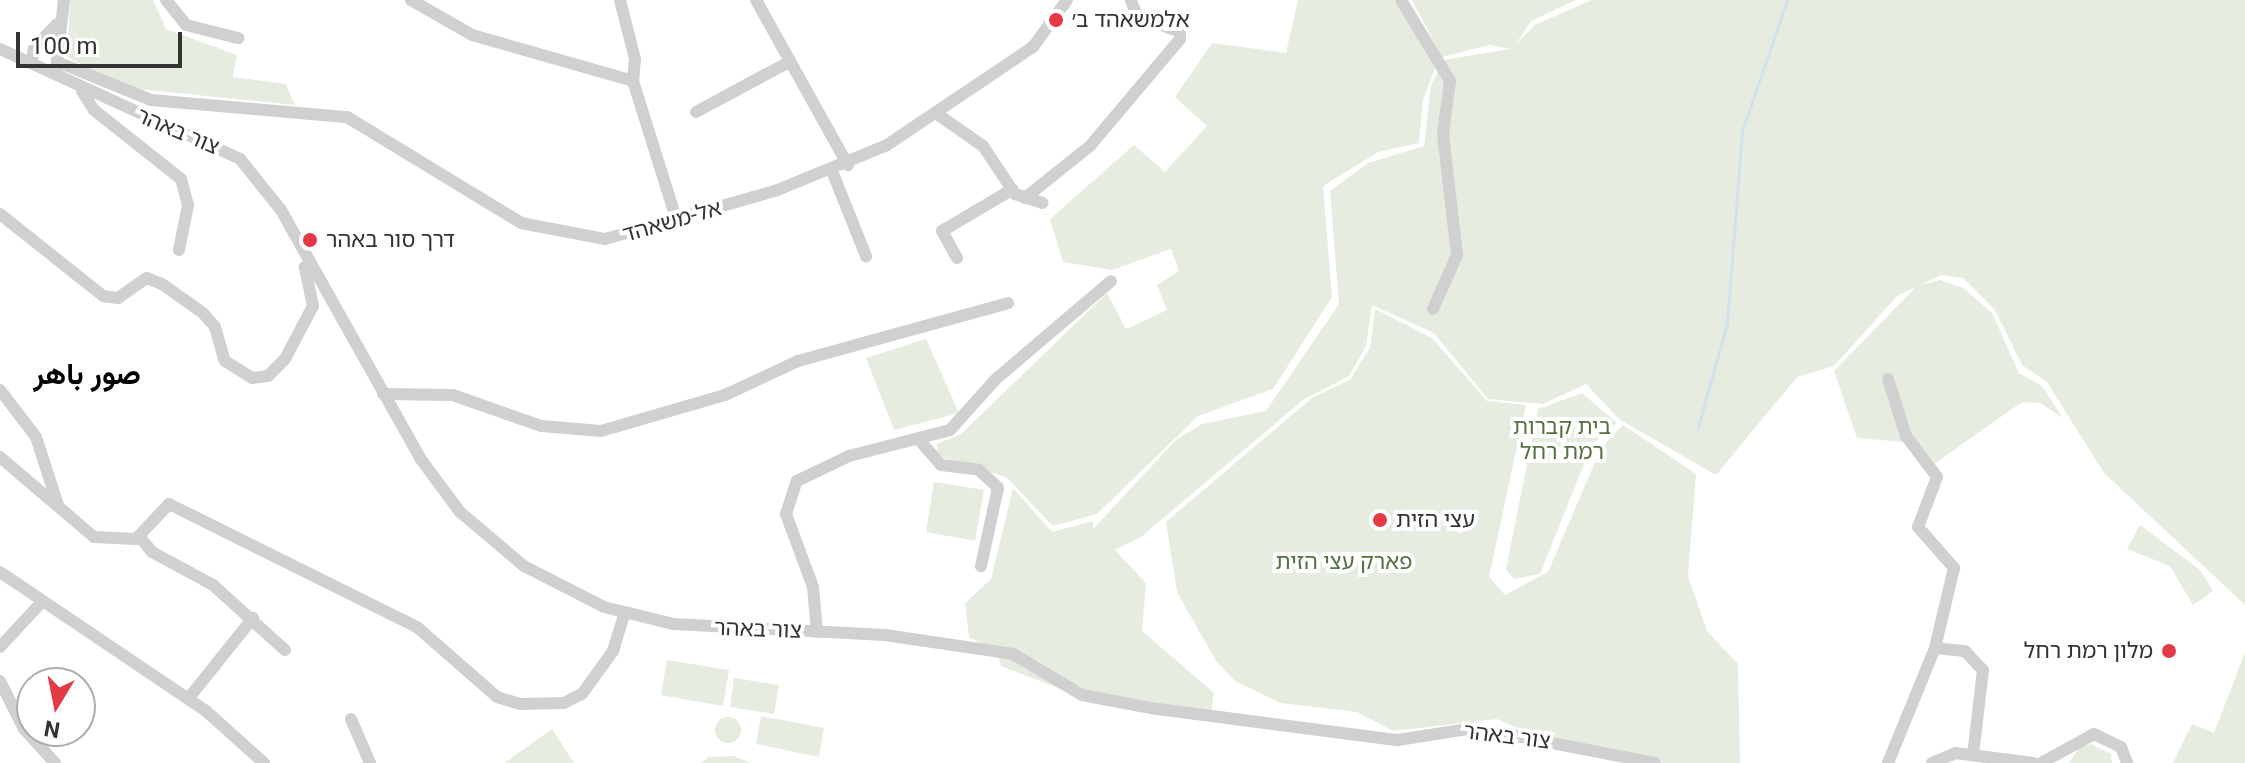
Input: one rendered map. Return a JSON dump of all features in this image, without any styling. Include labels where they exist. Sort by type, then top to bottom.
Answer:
[{"type":"street","points":[[45,72],[60,63],[59,19],[64,0]]},
{"type":"street","points":[[166,0],[186,25],[238,38]]},
{"type":"street","points":[[411,0],[472,35],[633,81]]},
{"type":"street","points":[[620,0],[635,59],[633,81],[677,221]]},
{"type":"street","points":[[756,0],[787,63],[848,165]]},
{"type":"street","name":"אל-משאהד","points":[[60,63],[77,73],[179,105],[347,117],[479,202],[552,233],[605,239],[677,221],[848,165],[937,114],[1033,47],[1067,0]]},
{"type":"street","points":[[1025,198],[1090,146],[1180,39],[1180,32],[1137,16],[1131,0]]},
{"type":"street","points":[[1401,0],[1450,81],[1443,134],[1457,255],[1433,309]]},
{"type":"street","points":[[32,62],[39,45],[59,19]]},
{"type":"street","points":[[0,47],[39,45],[59,48]]},
{"type":"street","name":"צור באהר","points":[[0,47],[83,92],[240,159],[281,210],[303,255],[383,394],[460,512],[524,566],[624,615],[1013,654],[1082,695],[1150,708],[1398,740],[1475,728],[1655,763]]},
{"type":"street","points":[[696,112],[787,63]]},
{"type":"street","points":[[77,73],[83,92],[94,110],[181,179],[188,205],[179,250]]},
{"type":"street","points":[[937,114],[983,146],[1013,189],[1025,198],[1043,203]]},
{"type":"street","points":[[832,171],[866,256]]},
{"type":"street","points":[[957,258],[942,231],[1013,189]]},
{"type":"street","points":[[0,214],[103,296],[118,298],[147,278],[162,284],[203,313],[215,327],[225,361],[252,378],[268,376],[285,359],[313,306],[303,255]]},
{"type":"street","points":[[817,632],[813,587],[786,514],[797,481],[849,456],[921,442],[950,430],[996,379],[1111,281]]},
{"type":"street","points":[[383,394],[453,395],[541,426],[601,431],[725,395],[798,361],[1008,303]]},
{"type":"street","points":[[1888,379],[1906,436],[1937,477],[1918,527],[1954,568],[1935,648],[1888,763]]},
{"type":"street","points":[[0,390],[36,437],[58,505]]},
{"type":"street","points":[[921,442],[941,465],[979,470],[998,488],[981,566]]},
{"type":"street","points":[[0,457],[94,537],[124,542],[139,536],[159,507],[184,510],[417,627],[497,697],[520,704],[564,703],[582,694],[613,651],[624,615]]},
{"type":"street","points":[[139,536],[253,618],[285,650]]},
{"type":"street","points":[[0,572],[40,604],[188,699],[264,763]]},
{"type":"street","points":[[0,647],[40,604]]},
{"type":"street","points":[[188,699],[253,618]]},
{"type":"street","points":[[1935,648],[1965,651],[1983,670],[1973,755]]},
{"type":"street","points":[[0,681],[6,705],[55,763]]},
{"type":"street","points":[[351,719],[370,763]]},
{"type":"street","points":[[2041,763],[2094,734],[2121,747],[2127,763]]},
{"type":"street","points":[[1932,763],[1973,755],[2033,763]]},
{"type":"green space","points":[[70,0],[153,0],[166,29],[237,55],[233,77],[286,84],[295,105],[128,88],[67,57]]},
{"type":"green space","points":[[1298,0],[1394,0],[1437,63],[1423,100],[1419,143],[1378,152],[1323,186],[1332,297],[1273,389],[1198,416],[1097,514],[1053,526],[1006,477],[938,456],[937,444],[961,434],[1107,293],[1126,329],[1167,310],[1157,285],[1179,271],[1171,249],[1112,270],[1063,262],[1050,219],[1134,145],[1165,172],[1207,126],[1175,97],[1212,43],[1286,53]]},
{"type":"green space","points":[[1412,0],[1576,0],[1531,21],[1516,44],[1535,25],[1592,0],[2245,0],[2245,605],[2104,473],[2047,382],[2022,365],[1995,310],[1963,278],[1941,275],[1897,296],[1834,366],[1797,377],[1716,475],[1619,419],[1586,384],[1543,404],[1488,399],[1434,333],[1372,305],[1366,346],[1349,376],[1303,400],[1141,537],[1115,550],[1146,583],[1142,631],[1214,693],[1210,719],[1089,700],[1001,666],[997,652],[969,637],[965,603],[991,579],[1013,488],[1052,532],[1093,521],[1093,529],[1177,439],[1202,424],[1266,411],[1339,304],[1330,191],[1368,163],[1424,146],[1431,86],[1443,60],[1511,49],[1489,45],[1442,57]]},
{"type":"green space","points":[[1940,280],[1963,288],[1992,313],[2019,373],[2042,386],[2063,418],[2040,403],[2022,402],[1934,464],[1916,443],[1857,438],[1834,371],[1917,286]]},
{"type":"green space","name":"פארק עצי הזית","points":[[1375,309],[1432,338],[1487,401],[1526,405],[1489,577],[1505,595],[1548,572],[1601,448],[1623,425],[1696,474],[1688,576],[1707,631],[1738,664],[1740,763],[1663,763],[1535,736],[1497,719],[1393,731],[1357,712],[1281,703],[1235,681],[1216,661],[1177,592],[1166,522],[1313,397],[1350,380],[1370,348]]},
{"type":"green space","points":[[926,339],[959,413],[894,430],[866,358]]},
{"type":"green space","name":"בית קברות רמת רחל","points":[[1582,393],[1617,423],[1592,444],[1540,574],[1514,579],[1506,569],[1538,409]]},
{"type":"green space","points":[[934,482],[984,490],[975,541],[926,532]]},
{"type":"green space","points":[[2140,525],[2200,570],[2213,591],[2193,605],[2170,566],[2127,549]]},
{"type":"green space","points":[[2245,652],[2245,763],[2173,763],[2192,724],[2214,733]]},
{"type":"green space","points":[[667,660],[729,670],[723,706],[661,695]]},
{"type":"green space","points":[[734,678],[779,685],[774,714],[730,707]]},
{"type":"green space","points":[[761,716],[824,728],[819,757],[756,744]]},
{"type":"green space","points":[[728,717],[737,721],[741,730],[737,739],[728,743],[719,739],[715,730],[719,721]]},
{"type":"green space","points":[[552,729],[574,763],[504,763]]},
{"type":"green space","points":[[2091,744],[2111,754],[2112,763],[2069,763],[2080,746]]},
{"type":"green space","points":[[734,756],[751,763],[701,763],[709,757]]},
{"type":"waterway","points":[[1698,427],[1727,323],[1742,131],[1787,0]]},
{"type":"place","name":"אלמשאהד ב׳","points":[[1056,20]]},
{"type":"place","name":"דרך סור באהר","points":[[310,240]]},
{"type":"place","name":"עצי הזית","points":[[1380,520]]},
{"type":"place","name":"מלון רמת רחל","points":[[2169,651]]},
{"type":"district","name":"صور باهر","points":[[87,374]]}]
